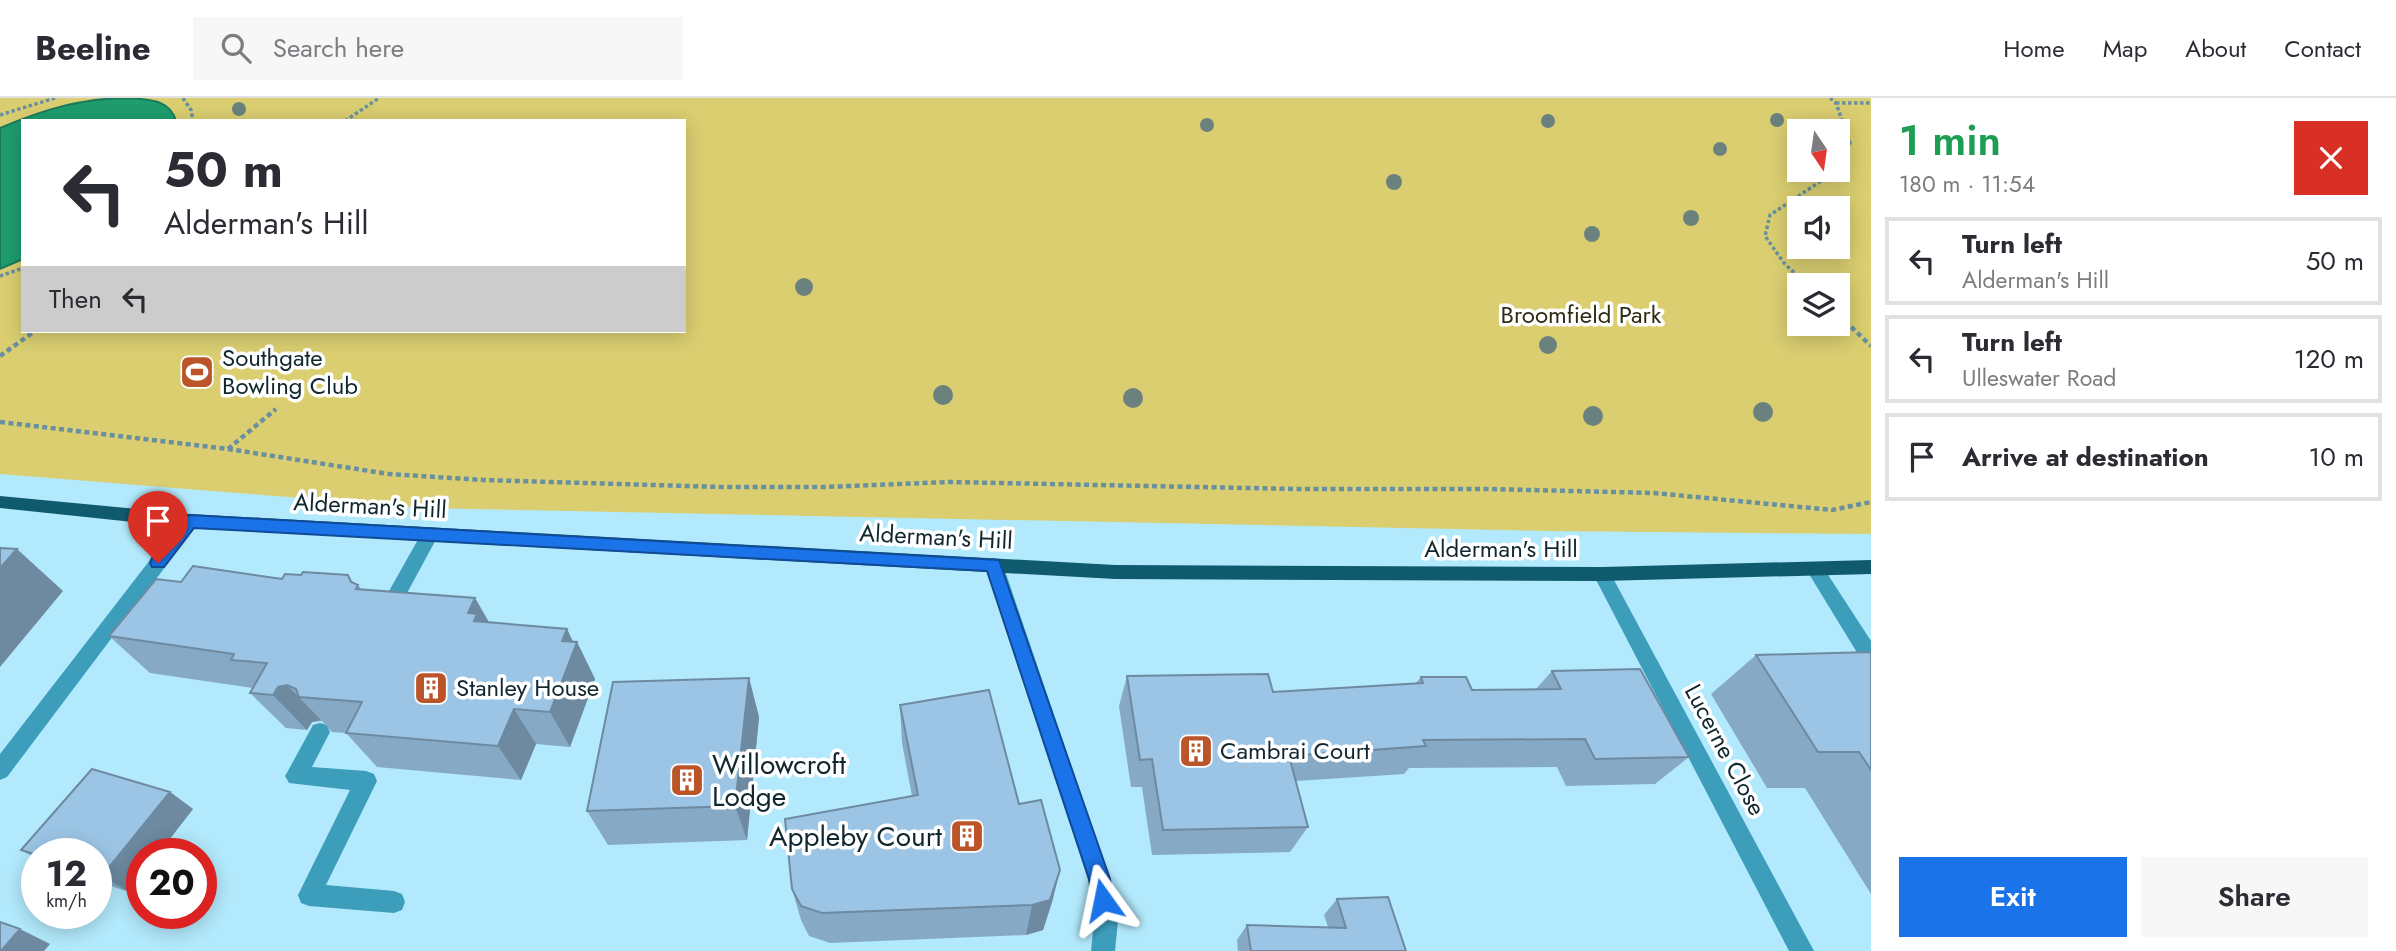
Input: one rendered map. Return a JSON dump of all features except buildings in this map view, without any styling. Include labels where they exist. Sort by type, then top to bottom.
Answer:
[{"type":"main road","name":"Alderman's Hill","points":[[0,502],[190,521],[1115,572],[1602,574],[1871,567]]},
{"type":"street","points":[[0,770],[190,521]]},
{"type":"street","points":[[387,612],[430,534]]},
{"type":"street","points":[[994,565],[1100,879],[1106,921],[1102,951]]},
{"type":"street","points":[[1815,569],[1870,654]]},
{"type":"street","name":"Lucerne Close","points":[[1602,574],[1802,951]]},
{"type":"street","points":[[320,732],[296,776],[366,781],[309,895],[394,902]]},
{"type":"path","points":[[0,116],[55,98]]},
{"type":"path","points":[[183,98],[191,110],[193,119]]},
{"type":"path","points":[[348,119],[379,98]]},
{"type":"path","points":[[1830,98],[1836,103],[1842,119]]},
{"type":"path","points":[[1836,103],[1871,103]]},
{"type":"path","points":[[1794,273],[1765,236],[1770,215],[1820,182]]},
{"type":"path","points":[[0,276],[21,269]]},
{"type":"path","points":[[1850,326],[1871,346]]},
{"type":"path","points":[[0,355],[32,333]]},
{"type":"path","points":[[228,449],[276,409]]},
{"type":"path","points":[[0,422],[228,449],[389,474],[483,480],[723,487],[824,487],[949,482],[1298,489],[1490,489],[1654,493],[1832,510],[1871,502]]},
{"type":"green space","name":"Broomfield Park","points":[[0,98],[1871,98],[1871,534],[1549,531],[424,508],[0,474]]},
{"type":"shaded area","points":[[130,98],[158,102],[169,108],[175,119],[22,119],[64,106]]},
{"type":"shaded area","points":[[21,119],[21,260],[0,269],[0,128]]},
{"type":"place","name":"Southgate Bowling Club","points":[[197,372]]},
{"type":"place","name":"Stanley House","points":[[431,688]]},
{"type":"place","name":"Cambrai Court","points":[[1196,751]]},
{"type":"place","name":"Willowcroft Lodge","points":[[687,780]]},
{"type":"place","name":"Appleby Court","points":[[967,836]]},
{"type":"route","points":[[158,563],[190,521],[994,565],[1100,879],[1103,900]]}]
